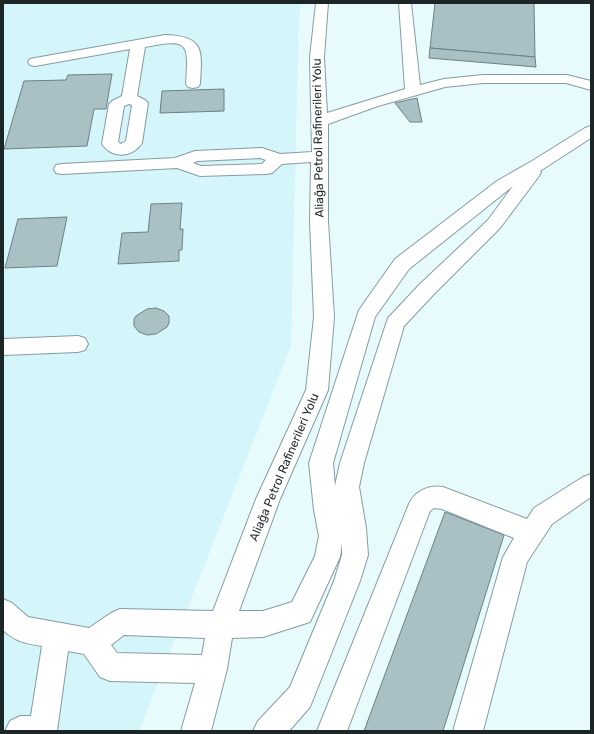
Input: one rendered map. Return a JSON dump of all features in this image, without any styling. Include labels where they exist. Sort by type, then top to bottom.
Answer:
[{"type":"street","name":"Aliağa Petrol Rafinerileri Yolu","points":[[196,731],[213,669],[222,625],[268,500],[316,390],[324,317],[319,221],[320,121],[317,57],[322,3]]},
{"type":"street","points":[[405,3],[413,91]]},
{"type":"street","points":[[35,62],[170,39],[181,40],[190,44],[194,50],[193,84]]},
{"type":"street","points":[[129,98],[138,45]]},
{"type":"street","points":[[320,121],[413,91],[444,83],[483,79],[567,79],[591,86]]},
{"type":"street","points":[[120,158],[134,144],[140,103],[129,98]]},
{"type":"street","points":[[120,158],[110,144],[117,104],[129,98]]},
{"type":"street","points":[[92,642],[120,622],[222,625],[263,624],[301,613],[327,557],[331,536],[326,510],[321,463],[366,315],[402,264],[503,185],[538,165],[591,131]]},
{"type":"street","points":[[62,169],[120,158],[177,163],[200,171],[266,169],[278,159],[320,156]]},
{"type":"street","points":[[268,731],[274,727],[300,697],[347,581],[355,555],[354,528],[347,487],[395,323],[427,289],[494,224],[538,165]]},
{"type":"street","points":[[3,347],[78,344]]},
{"type":"street","points":[[357,345],[386,351]]},
{"type":"street","points":[[346,382],[375,389]]},
{"type":"street","points":[[333,424],[362,433]]},
{"type":"street","points":[[468,731],[516,557],[544,516],[591,484]]},
{"type":"street","points":[[332,731],[421,504],[425,500],[430,497],[443,498],[532,533]]},
{"type":"street","points":[[3,612],[22,628],[92,642],[110,667],[213,669]]},
{"type":"street","points":[[20,731],[43,730],[57,635]]},
{"type":"shaded area","points":[[3,3],[301,3],[299,15],[291,346],[139,731],[3,731]]},
{"type":"building","points":[[435,3],[534,3],[535,57],[430,48]]},
{"type":"building","points":[[430,48],[535,57],[536,67],[429,58]]},
{"type":"building","points":[[112,74],[106,109],[94,109],[87,146],[4,149],[24,81],[66,80],[68,75]]},
{"type":"building","points":[[224,89],[224,111],[160,113],[162,91]]},
{"type":"building","points":[[417,98],[422,122],[410,122],[395,103]]},
{"type":"building","points":[[182,203],[180,229],[183,229],[182,250],[179,250],[179,261],[118,264],[122,233],[148,232],[151,204]]},
{"type":"building","points":[[67,217],[57,266],[5,268],[18,219]]},
{"type":"building","points":[[156,308],[164,311],[169,316],[169,323],[167,327],[156,334],[147,335],[139,332],[134,326],[134,319],[136,316],[147,309]]},
{"type":"building","points":[[445,512],[504,535],[443,731],[364,731]]}]
